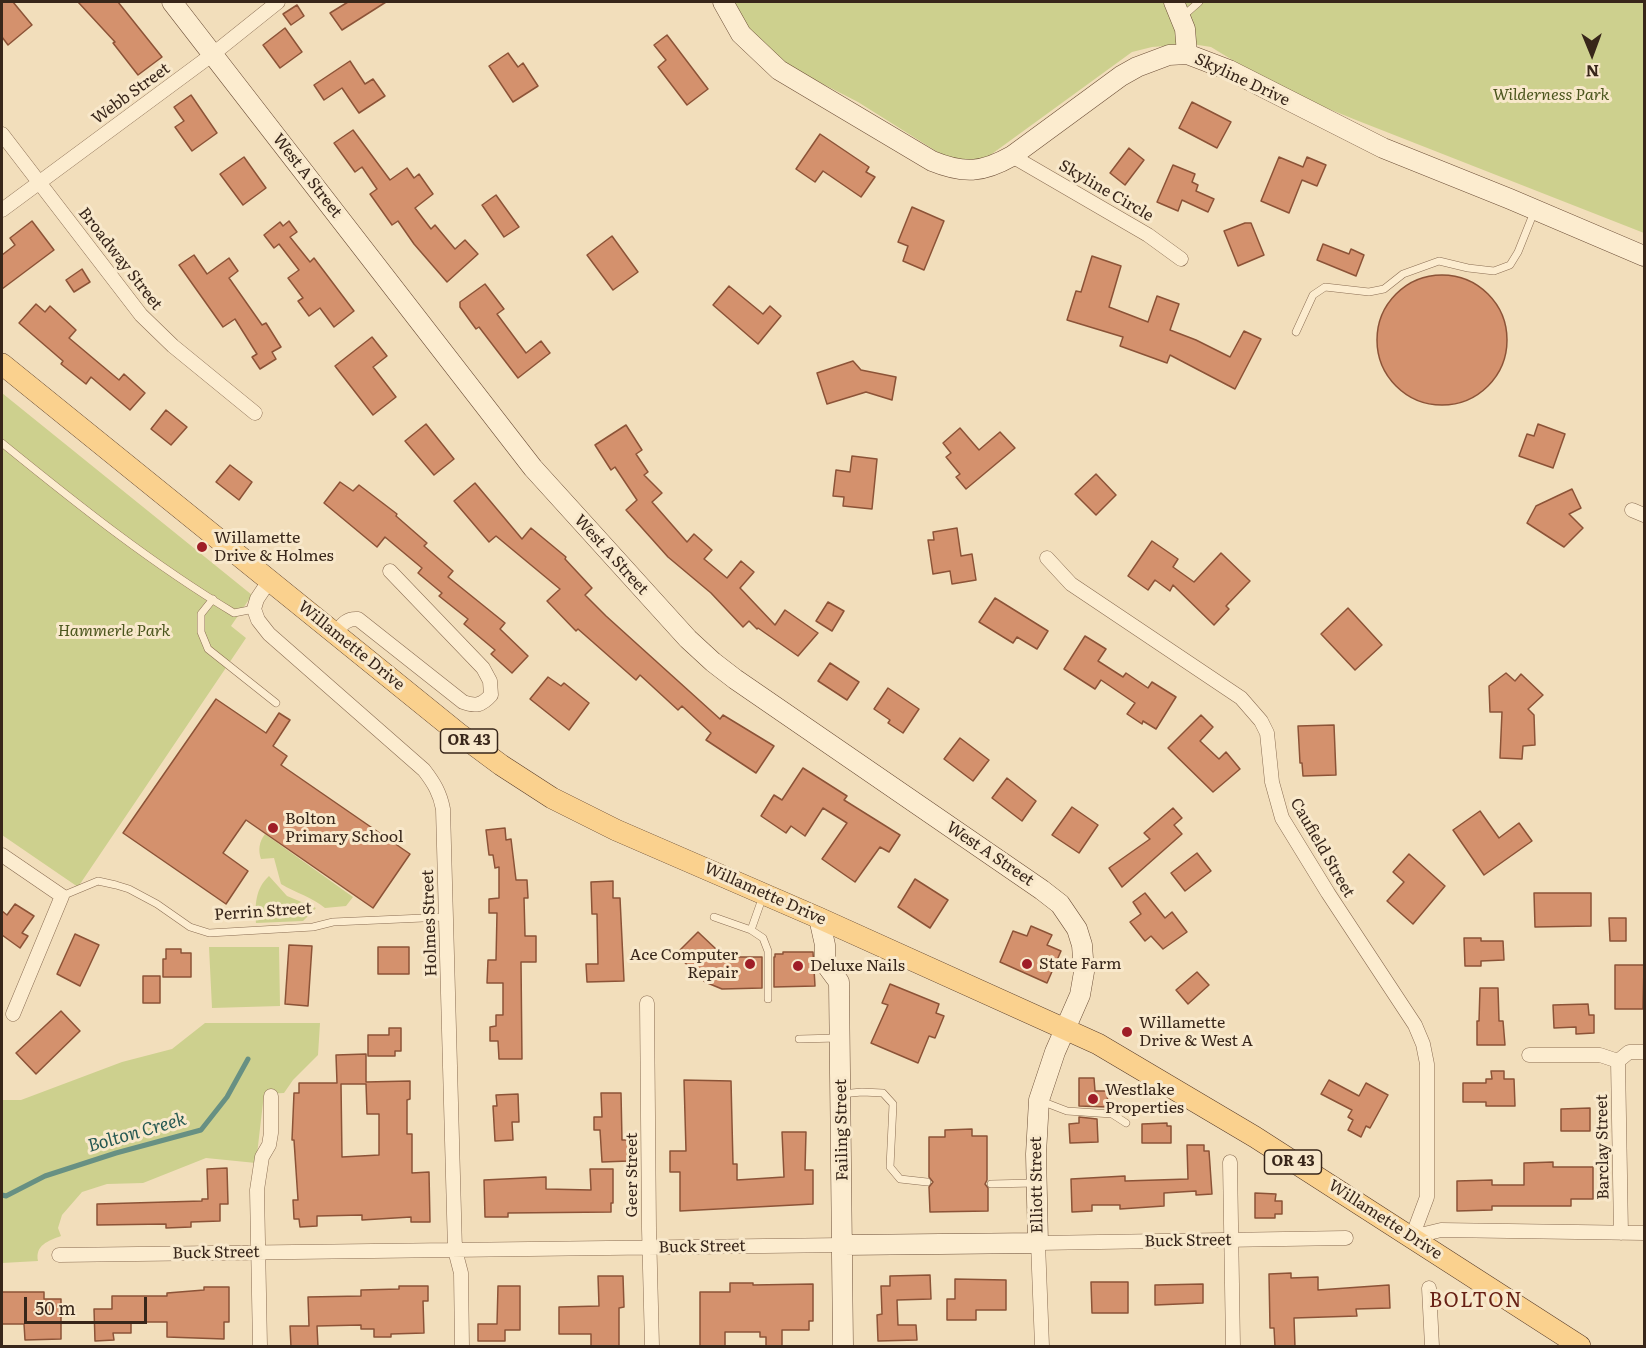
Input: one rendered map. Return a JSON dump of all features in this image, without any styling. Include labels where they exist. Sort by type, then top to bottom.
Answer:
[{"type":"main road","name":"Willamette Drive","points":[[2,364],[269,582],[501,765],[552,798],[616,830],[819,918],[1098,1044],[1173,1087],[1412,1237],[1580,1347]]},
{"type":"street","name":"West A Street","points":[[172,2],[533,468],[688,639],[735,679],[1016,871],[1060,904],[1077,929],[1084,964],[1080,995],[1064,1029]]},
{"type":"street","name":"Webb Street","points":[[2,210],[213,54],[278,2]]},
{"type":"street","name":"Skyline Drive","points":[[723,2],[741,34],[778,70],[932,161],[957,170],[975,171],[989,168],[1012,156],[1121,76],[1137,67],[1169,55],[1187,54],[1228,70],[1373,144],[1644,256]]},
{"type":"street","points":[[1178,10],[1186,35],[1187,54]]},
{"type":"street","name":"Broadway Street","points":[[2,134],[141,315],[173,346],[255,413]]},
{"type":"street","name":"Skyline Circle","points":[[1012,156],[1148,235],[1181,259]]},
{"type":"street","name":"Caufield Street","points":[[1047,558],[1071,584],[1241,698],[1261,721],[1267,733],[1272,782],[1282,818],[1328,893],[1415,1025],[1423,1044],[1427,1064],[1427,1197],[1412,1237]]},
{"type":"street","points":[[335,634],[345,621],[351,618],[358,619],[463,702],[472,705],[483,704],[491,695],[490,681],[483,668],[390,571]]},
{"type":"street","points":[[254,609],[257,599],[269,582]]},
{"type":"street","name":"Holmes Street","points":[[254,609],[258,620],[269,634],[424,770],[436,786],[443,809],[455,1250],[460,1273],[462,1347]]},
{"type":"street","points":[[2,855],[62,896],[13,1014]]},
{"type":"street","name":"Failing Street","points":[[819,918],[825,963],[839,982],[843,1347]]},
{"type":"street","name":"Geer Street","points":[[646,1003],[652,1347]]},
{"type":"street","name":"Elliott Street","points":[[1042,1347],[1036,1118],[1039,1100],[1064,1029]]},
{"type":"street","points":[[1529,1055],[1600,1055],[1618,1061],[1629,1052],[1644,1052]]},
{"type":"street","name":"Barclay Street","points":[[1618,1061],[1621,1233]]},
{"type":"street","points":[[260,1347],[257,1190],[262,1157],[269,1145],[271,1132],[271,1096]]},
{"type":"street","points":[[1230,1162],[1233,1347]]},
{"type":"street","points":[[1412,1237],[1441,1230],[1644,1233]]},
{"type":"street","name":"Buck Street","points":[[59,1255],[1346,1238]]},
{"type":"street","points":[[1429,1288],[1432,1347]]},
{"type":"lane","points":[[1178,10],[1199,2]]},
{"type":"lane","points":[[1296,332],[1313,295],[1325,287],[1369,292],[1384,289],[1403,274],[1439,261],[1494,271],[1510,265],[1518,252],[1535,210]]},
{"type":"lane","points":[[2,443],[109,529],[234,613],[254,609]]},
{"type":"lane","points":[[213,599],[201,614],[201,632],[208,649],[276,703]]},
{"type":"lane","name":"Perrin Street","points":[[62,896],[98,881],[116,885],[138,894],[190,927],[209,933],[313,927],[333,922],[446,917]]},
{"type":"lane","points":[[751,930],[764,894]]},
{"type":"lane","points":[[714,917],[751,930],[763,938],[768,951],[768,999]]},
{"type":"lane","points":[[799,1039],[841,1038]]},
{"type":"lane","points":[[842,1094],[883,1093],[893,1104],[890,1167],[900,1179],[927,1182]]},
{"type":"lane","points":[[1039,1100],[1067,1111],[1112,1114],[1126,1123]]},
{"type":"lane","points":[[990,1184],[1036,1183]]},
{"type":"green space","name":"Wilderness Park","points":[[729,2],[1644,2],[1644,233],[1280,89],[1211,47],[1192,44],[1152,47],[1132,52],[989,156],[968,162],[947,158],[858,102],[780,62],[764,50]]},
{"type":"green space","name":"Hammerle Park","points":[[2,393],[252,595],[231,626],[246,638],[78,887],[2,835]]},
{"type":"green space","points":[[265,834],[353,897],[346,906],[325,908],[281,884],[274,858],[261,859],[260,846]]},
{"type":"green space","points":[[269,876],[287,896],[316,908],[303,921],[256,923],[258,892]]},
{"type":"green space","points":[[209,947],[279,947],[280,1006],[212,1008]]},
{"type":"green space","points":[[205,1023],[320,1023],[318,1055],[293,1080],[284,1093],[264,1094],[256,1163],[206,1158],[143,1183],[107,1184],[82,1192],[62,1215],[58,1228],[61,1236],[41,1247],[38,1251],[38,1261],[2,1263],[2,1100],[21,1100],[122,1062],[172,1049]]},
{"type":"building","points":[[2,2],[13,2],[32,25],[8,45],[2,37]]},
{"type":"building","points":[[78,2],[118,2],[162,57],[138,75],[113,43],[115,42]]},
{"type":"building","points":[[348,2],[386,2],[342,30],[330,13]]},
{"type":"building","points":[[297,5],[304,16],[291,25],[283,14]]},
{"type":"building","points":[[285,28],[302,52],[280,68],[263,45]]},
{"type":"building","points":[[667,35],[708,89],[687,105],[658,67],[666,60],[654,45]]},
{"type":"building","points":[[508,53],[518,67],[523,63],[538,86],[513,102],[489,66]]},
{"type":"building","points":[[350,61],[365,84],[373,79],[385,96],[359,113],[342,88],[324,100],[314,85]]},
{"type":"building","points":[[191,95],[217,133],[192,151],[175,127],[184,121],[174,107]]},
{"type":"building","points":[[1192,102],[1231,122],[1217,148],[1179,128]]},
{"type":"building","points":[[353,130],[390,180],[407,168],[414,178],[419,174],[433,194],[415,208],[431,229],[435,225],[455,249],[465,240],[478,254],[447,282],[414,244],[398,221],[392,225],[370,194],[377,189],[362,167],[355,172],[334,143]]},
{"type":"building","points":[[820,134],[869,167],[866,172],[875,177],[861,197],[823,171],[815,182],[796,169]]},
{"type":"building","points":[[1129,148],[1144,160],[1125,185],[1110,173]]},
{"type":"building","points":[[244,157],[266,188],[243,205],[220,174]]},
{"type":"building","points":[[1279,157],[1303,167],[1307,157],[1326,165],[1317,186],[1302,180],[1289,213],[1261,201]]},
{"type":"building","points":[[1173,165],[1195,174],[1192,182],[1198,185],[1196,191],[1214,199],[1208,212],[1182,200],[1178,211],[1157,202]]},
{"type":"building","points":[[496,195],[519,227],[504,237],[482,205]]},
{"type":"building","points":[[912,207],[944,221],[924,270],[903,261],[908,246],[898,242]]},
{"type":"building","points":[[32,221],[54,250],[2,289],[2,255],[15,245],[10,238]]},
{"type":"building","points":[[289,221],[297,232],[290,237],[310,262],[314,258],[354,311],[334,327],[320,308],[309,316],[298,301],[303,298],[288,278],[299,270],[279,244],[274,248],[264,235],[280,222],[283,226]]},
{"type":"building","points":[[1251,223],[1264,255],[1238,266],[1224,231]]},
{"type":"building","points":[[612,236],[638,272],[613,290],[587,255]]},
{"type":"building","points":[[1323,244],[1349,254],[1351,249],[1364,255],[1356,276],[1317,260]]},
{"type":"building","points":[[194,255],[207,274],[229,258],[238,271],[229,278],[262,325],[266,323],[281,347],[272,352],[276,359],[260,369],[252,357],[257,354],[235,319],[223,327],[179,265]]},
{"type":"building","points":[[1092,256],[1121,266],[1109,307],[1148,322],[1157,296],[1179,304],[1170,330],[1230,357],[1244,331],[1261,339],[1235,389],[1170,355],[1167,363],[1120,346],[1123,337],[1067,320],[1076,291],[1081,292]]},
{"type":"building","points":[[82,269],[90,282],[74,292],[66,280]]},
{"type":"building","points":[[1442,275],[1467,280],[1488,294],[1502,315],[1507,340],[1502,365],[1488,386],[1467,400],[1442,405],[1417,400],[1396,386],[1382,365],[1377,340],[1382,315],[1396,294],[1417,280]]},
{"type":"building","points":[[485,284],[504,309],[497,314],[526,353],[541,341],[550,353],[518,378],[479,327],[476,329],[460,307],[460,302]]},
{"type":"building","points":[[729,286],[763,314],[770,306],[781,316],[758,344],[713,305]]},
{"type":"building","points":[[36,304],[45,312],[50,306],[76,330],[69,338],[119,380],[124,374],[145,393],[130,410],[91,377],[86,384],[61,364],[63,361],[19,323]]},
{"type":"building","points":[[372,337],[387,356],[373,367],[396,397],[373,415],[335,366]]},
{"type":"building","points":[[853,361],[861,370],[896,377],[892,400],[866,392],[827,404],[817,373]]},
{"type":"building","points":[[166,410],[187,427],[171,445],[151,429]]},
{"type":"building","points":[[426,424],[454,459],[434,475],[405,441]]},
{"type":"building","points":[[1538,424],[1565,434],[1553,468],[1519,456],[1527,434],[1534,436]]},
{"type":"building","points":[[626,425],[642,450],[636,454],[648,472],[644,475],[662,493],[652,502],[687,542],[694,534],[712,550],[704,559],[727,578],[741,561],[754,572],[740,588],[775,625],[785,610],[818,633],[798,656],[757,629],[749,621],[743,627],[711,593],[668,557],[626,510],[637,500],[615,467],[611,470],[595,445]]},
{"type":"building","points":[[960,428],[979,450],[1000,432],[1015,448],[966,489],[956,477],[960,474],[946,457],[951,453],[943,443]]},
{"type":"building","points":[[852,456],[877,459],[872,509],[843,506],[844,497],[833,496],[836,470],[850,472]]},
{"type":"building","points":[[230,465],[252,482],[239,500],[216,482]]},
{"type":"building","points":[[1096,474],[1116,495],[1096,515],[1075,494]]},
{"type":"building","points":[[340,482],[353,491],[359,485],[397,514],[396,516],[427,543],[424,546],[453,571],[448,577],[505,623],[500,629],[528,656],[512,673],[491,654],[495,650],[464,624],[468,619],[439,596],[442,593],[418,573],[422,568],[385,537],[377,547],[324,503]]},
{"type":"building","points":[[475,483],[522,539],[531,528],[566,557],[565,559],[592,588],[585,595],[720,719],[723,715],[774,746],[756,773],[706,740],[711,733],[682,706],[678,710],[640,675],[636,680],[578,629],[576,631],[547,601],[560,589],[496,536],[489,542],[454,501]]},
{"type":"building","points":[[1572,489],[1581,508],[1569,514],[1583,528],[1564,547],[1527,523],[1536,506]]},
{"type":"building","points":[[957,528],[961,556],[972,554],[976,580],[952,584],[950,571],[933,574],[928,540],[934,540],[933,532]]},
{"type":"building","points":[[1152,541],[1178,559],[1173,567],[1194,582],[1221,553],[1250,581],[1226,606],[1229,609],[1214,625],[1173,585],[1170,591],[1155,580],[1148,590],[1128,576]]},
{"type":"building","points":[[995,598],[1048,631],[1037,649],[1017,637],[1013,643],[979,622]]},
{"type":"building","points":[[828,602],[844,611],[832,631],[816,621]]},
{"type":"building","points":[[1348,608],[1382,645],[1355,670],[1321,634]]},
{"type":"building","points":[[1085,636],[1106,649],[1098,661],[1123,677],[1126,673],[1148,688],[1152,682],[1176,697],[1156,729],[1143,721],[1142,724],[1127,714],[1135,703],[1101,680],[1095,689],[1064,669]]},
{"type":"building","points":[[830,663],[859,682],[847,700],[818,681]]},
{"type":"building","points":[[1506,673],[1515,681],[1521,674],[1543,695],[1528,709],[1534,715],[1535,745],[1523,746],[1522,759],[1500,758],[1502,712],[1490,712],[1489,686]]},
{"type":"building","points":[[548,677],[561,686],[564,683],[589,703],[569,730],[530,699]]},
{"type":"building","points":[[888,688],[919,709],[903,733],[888,723],[890,720],[874,709]]},
{"type":"building","points":[[216,699],[266,733],[279,713],[290,720],[273,746],[287,756],[281,765],[410,854],[373,908],[246,820],[223,853],[248,871],[226,904],[123,833]]},
{"type":"building","points":[[1201,715],[1213,727],[1200,741],[1219,759],[1226,752],[1240,769],[1213,792],[1168,748]]},
{"type":"building","points":[[1334,725],[1336,775],[1303,776],[1298,726]]},
{"type":"building","points":[[960,738],[989,760],[973,781],[944,759]]},
{"type":"building","points":[[803,768],[847,796],[844,800],[900,835],[889,852],[880,847],[855,882],[822,859],[847,823],[823,808],[805,836],[791,826],[786,833],[761,816],[774,795],[782,800]]},
{"type":"building","points":[[1007,778],[1036,801],[1022,821],[992,798]]},
{"type":"building","points":[[1072,807],[1098,825],[1079,853],[1052,835]]},
{"type":"building","points":[[1173,808],[1182,818],[1174,825],[1182,834],[1122,887],[1109,868],[1150,839],[1144,833]]},
{"type":"building","points":[[1480,811],[1499,838],[1519,823],[1532,841],[1484,875],[1453,830]]},
{"type":"building","points":[[505,828],[506,840],[511,839],[516,880],[527,880],[528,898],[524,898],[525,936],[536,936],[536,962],[521,962],[522,1059],[499,1059],[498,1041],[490,1041],[490,1027],[496,1026],[496,1015],[503,1015],[503,983],[487,983],[488,960],[496,960],[497,913],[489,913],[489,899],[499,898],[499,867],[495,868],[493,855],[489,855],[486,830]]},
{"type":"building","points":[[1197,853],[1211,871],[1185,891],[1171,873]]},
{"type":"building","points":[[1409,854],[1445,886],[1413,924],[1387,901],[1404,882],[1393,872]]},
{"type":"building","points":[[915,879],[948,900],[930,928],[898,907]]},
{"type":"building","points":[[613,881],[613,898],[620,898],[624,981],[587,982],[586,964],[598,964],[597,914],[592,914],[591,882]]},
{"type":"building","points":[[1145,893],[1165,918],[1172,912],[1187,932],[1163,949],[1151,936],[1145,941],[1130,922],[1141,914],[1133,902]]},
{"type":"building","points":[[1534,893],[1591,893],[1591,926],[1535,927]]},
{"type":"building","points":[[15,904],[34,916],[22,933],[28,936],[20,948],[2,935],[2,911],[7,915]]},
{"type":"building","points":[[1609,918],[1626,918],[1626,941],[1610,941]]},
{"type":"building","points":[[1031,926],[1052,935],[1047,945],[1061,951],[1047,983],[1000,962],[1013,931],[1027,936]]},
{"type":"building","points":[[698,932],[717,950],[735,957],[762,957],[762,988],[722,989],[705,982],[676,954]]},
{"type":"building","points":[[75,934],[99,945],[80,986],[57,974]]},
{"type":"building","points":[[1464,938],[1503,941],[1504,960],[1481,961],[1481,966],[1465,966]]},
{"type":"building","points":[[289,945],[312,946],[308,1006],[285,1004]]},
{"type":"building","points":[[378,947],[409,947],[409,974],[378,974]]},
{"type":"building","points":[[166,949],[181,949],[181,953],[191,953],[191,977],[163,977],[163,959],[166,959]]},
{"type":"building","points":[[783,952],[813,952],[815,986],[774,987],[774,957],[775,954],[783,954]]},
{"type":"building","points":[[1615,965],[1644,965],[1643,1009],[1615,1009]]},
{"type":"building","points":[[1197,972],[1209,985],[1188,1004],[1176,990]]},
{"type":"building","points":[[143,976],[160,976],[160,1003],[143,1003]]},
{"type":"building","points":[[890,984],[939,1004],[936,1013],[944,1016],[935,1038],[929,1036],[918,1063],[871,1043],[888,1005],[882,1003]]},
{"type":"building","points":[[1480,988],[1498,988],[1499,1021],[1503,1021],[1505,1045],[1477,1045]]},
{"type":"building","points":[[1588,1004],[1589,1015],[1594,1015],[1594,1033],[1576,1034],[1576,1027],[1554,1028],[1553,1005]]},
{"type":"building","points":[[61,1011],[80,1031],[36,1074],[16,1053]]},
{"type":"building","points":[[389,1028],[401,1028],[401,1051],[395,1051],[395,1056],[368,1056],[368,1035],[389,1035]]},
{"type":"building","points":[[366,1054],[366,1082],[410,1081],[410,1099],[407,1100],[407,1134],[412,1134],[412,1173],[429,1172],[430,1222],[411,1222],[411,1217],[362,1220],[362,1215],[317,1216],[317,1226],[300,1227],[299,1219],[294,1219],[293,1200],[298,1200],[294,1140],[292,1140],[294,1093],[299,1093],[299,1083],[337,1083],[336,1055]],"holes":[[[341,1084],[366,1084],[367,1114],[379,1114],[379,1155],[342,1157]]]},
{"type":"building","points":[[1491,1071],[1504,1071],[1504,1079],[1514,1079],[1515,1106],[1486,1106],[1486,1102],[1463,1102],[1463,1083],[1486,1083],[1486,1079],[1492,1079]]},
{"type":"building","name":"Westlake Properties","points":[[1079,1078],[1094,1078],[1095,1091],[1107,1091],[1108,1107],[1079,1106]]},
{"type":"building","points":[[684,1080],[731,1081],[733,1164],[737,1164],[737,1180],[784,1177],[782,1132],[806,1132],[805,1170],[813,1170],[813,1204],[680,1211],[680,1172],[670,1172],[670,1151],[686,1151]]},
{"type":"building","points":[[1329,1080],[1359,1096],[1366,1083],[1388,1095],[1370,1128],[1366,1126],[1361,1137],[1348,1130],[1353,1120],[1348,1117],[1352,1110],[1321,1094]]},
{"type":"building","points":[[601,1093],[621,1093],[622,1140],[629,1140],[629,1161],[602,1162],[600,1130],[594,1130],[594,1117],[602,1117]]},
{"type":"building","points":[[518,1094],[519,1122],[512,1122],[513,1140],[495,1141],[493,1106],[497,1106],[496,1095]]},
{"type":"building","points":[[1590,1108],[1590,1131],[1561,1131],[1561,1109]]},
{"type":"building","points":[[1079,1117],[1097,1119],[1098,1142],[1070,1143],[1069,1124],[1079,1123]]},
{"type":"building","points":[[1167,1123],[1167,1126],[1171,1126],[1171,1143],[1142,1143],[1142,1124]]},
{"type":"building","points":[[972,1129],[972,1136],[987,1136],[987,1180],[985,1184],[988,1188],[988,1211],[930,1212],[929,1187],[933,1182],[929,1177],[929,1137],[945,1137],[945,1130]]},
{"type":"building","points":[[1187,1145],[1204,1145],[1204,1151],[1209,1151],[1212,1194],[1196,1195],[1196,1191],[1164,1193],[1164,1206],[1120,1209],[1120,1205],[1092,1205],[1092,1211],[1072,1212],[1071,1179],[1125,1176],[1125,1181],[1188,1179]]},
{"type":"building","points":[[1553,1162],[1553,1167],[1593,1167],[1593,1199],[1571,1199],[1571,1206],[1492,1206],[1492,1210],[1457,1211],[1457,1181],[1492,1180],[1492,1185],[1524,1185],[1524,1163]]},
{"type":"building","points":[[227,1168],[228,1204],[220,1204],[220,1221],[191,1222],[191,1227],[166,1228],[166,1224],[97,1225],[97,1204],[208,1199],[207,1169]]},
{"type":"building","points":[[590,1169],[613,1169],[611,1212],[508,1213],[508,1217],[485,1217],[484,1180],[546,1177],[546,1189],[591,1190]]},
{"type":"building","points":[[1255,1193],[1276,1194],[1275,1201],[1282,1201],[1282,1214],[1275,1214],[1275,1218],[1255,1218]]},
{"type":"building","points":[[1291,1273],[1291,1278],[1318,1277],[1318,1290],[1389,1285],[1390,1308],[1356,1309],[1357,1316],[1294,1318],[1295,1347],[1275,1347],[1274,1328],[1270,1328],[1269,1274]]},
{"type":"building","points":[[930,1275],[931,1299],[897,1300],[898,1325],[916,1325],[917,1340],[878,1341],[877,1315],[882,1314],[881,1286],[890,1286],[890,1276]]},
{"type":"building","points":[[598,1276],[623,1276],[624,1307],[619,1308],[619,1347],[591,1347],[591,1334],[559,1334],[559,1307],[599,1306]]},
{"type":"building","points":[[955,1279],[1006,1280],[1006,1310],[976,1310],[976,1320],[947,1320],[947,1299],[955,1299]]},
{"type":"building","points":[[1091,1282],[1128,1282],[1128,1313],[1092,1313]]},
{"type":"building","points":[[730,1283],[813,1284],[813,1321],[809,1321],[809,1330],[782,1330],[782,1347],[766,1347],[766,1337],[760,1337],[760,1332],[725,1332],[725,1347],[700,1347],[700,1292],[730,1292]]},
{"type":"building","points":[[1203,1284],[1203,1303],[1155,1305],[1155,1285]]},
{"type":"building","points":[[399,1286],[428,1286],[428,1301],[423,1301],[424,1333],[374,1337],[374,1329],[361,1329],[361,1325],[317,1326],[318,1347],[291,1347],[290,1326],[309,1326],[308,1297],[361,1296],[361,1290],[399,1289]]},
{"type":"building","points":[[498,1286],[520,1286],[520,1330],[505,1330],[505,1341],[478,1341],[478,1324],[497,1324]]},
{"type":"building","points":[[204,1287],[229,1287],[229,1322],[224,1322],[224,1339],[167,1337],[167,1322],[131,1322],[131,1333],[113,1333],[114,1340],[95,1341],[94,1309],[112,1309],[112,1296],[167,1296],[167,1293],[204,1290]]},
{"type":"building","points":[[2,1292],[44,1292],[44,1299],[61,1299],[61,1339],[25,1340],[24,1324],[2,1324]]},
{"type":"waterway","name":"Bolton Creek","points":[[2,1195],[6,1196],[45,1176],[116,1153],[201,1130],[227,1097],[248,1059]]},
{"type":"place","name":"Willamette Drive & Holmes","points":[[202,547]]},
{"type":"place","name":"Bolton Primary School","points":[[273,828]]},
{"type":"place","name":"Ace Computer Repair","points":[[750,964]]},
{"type":"place","name":"State Farm","points":[[1027,964]]},
{"type":"place","name":"Deluxe Nails","points":[[798,966]]},
{"type":"place","name":"Willamette Drive & West A","points":[[1127,1032]]},
{"type":"place","name":"Westlake Properties","points":[[1093,1099]]},
{"type":"district","name":"BOLTON","points":[[1476,1301]]}]
